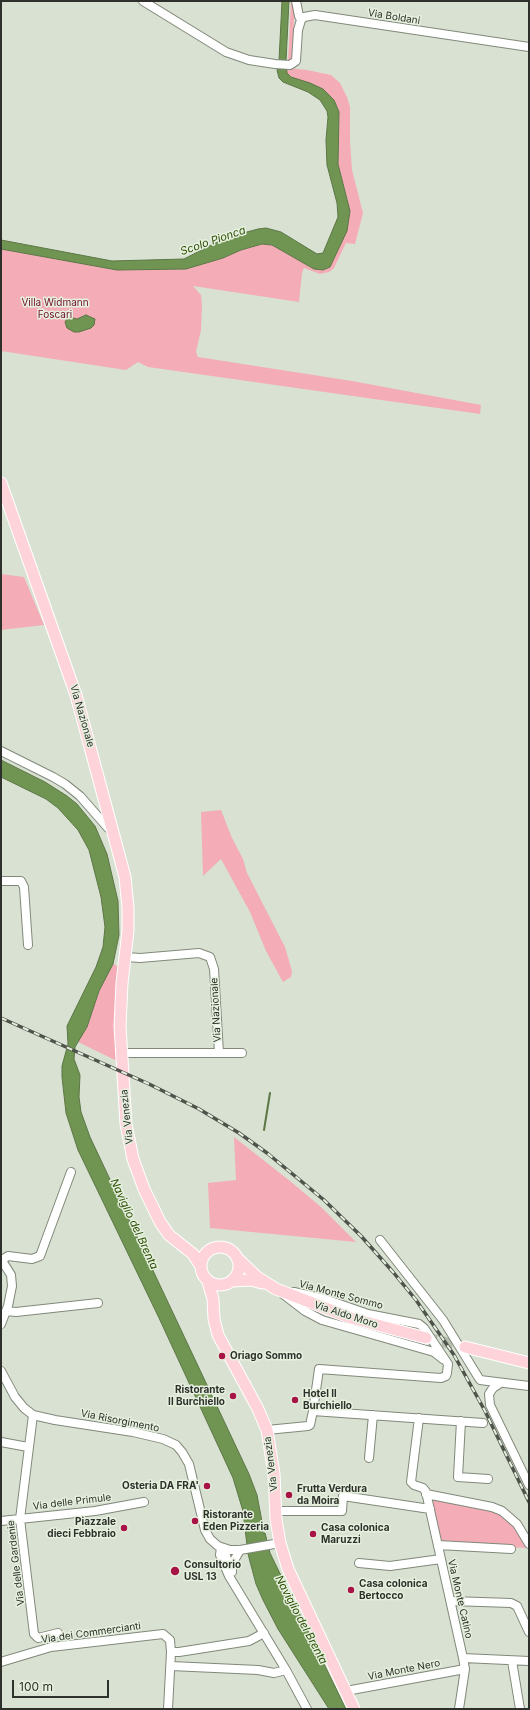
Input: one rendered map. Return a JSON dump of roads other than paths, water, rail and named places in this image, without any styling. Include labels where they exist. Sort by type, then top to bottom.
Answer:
[{"type":"main road","name":"Via Nazionale","points":[[1,483],[76,695],[121,857],[127,889],[128,931],[121,999],[123,1071]]},
{"type":"main road","name":"Via Venezia","points":[[123,1071],[126,1124],[133,1159],[144,1188],[160,1222],[169,1235],[194,1254],[200,1265]]},
{"type":"main road","points":[[181,1244],[210,1249],[226,1247],[233,1251],[237,1258],[239,1270],[230,1282],[218,1286],[208,1282],[203,1275],[200,1265],[203,1256],[210,1249]]},
{"type":"main road","name":"Via Aldo Moro","points":[[237,1258],[257,1277],[272,1287]]},
{"type":"main road","name":"Via Aldo Moro","points":[[230,1282],[251,1280],[351,1318],[426,1338]]},
{"type":"main road","name":"Via Venezia","points":[[208,1282],[213,1300],[216,1329],[258,1409],[267,1430],[273,1467],[276,1511],[275,1544],[354,1709]]},
{"type":"main road","name":"Via Venezia","points":[[229,1356],[219,1311],[221,1295],[230,1282]]},
{"type":"main road","points":[[464,1347],[529,1363]]},
{"type":"street","points":[[143,1],[226,52],[250,60],[290,65],[296,61],[298,30],[301,20],[296,1]]},
{"type":"street","name":"Via Boldani","points":[[301,20],[304,17],[315,15],[529,47]]},
{"type":"street","points":[[1,751],[65,784],[80,796],[108,828],[113,828]]},
{"type":"street","points":[[1,881],[21,882],[24,887],[28,945]]},
{"type":"street","name":"Via Nazionale","points":[[126,957],[140,958],[199,953],[210,958],[214,969],[219,1053]]},
{"type":"street","name":"Via Nazionale","points":[[122,1053],[242,1053]]},
{"type":"street","points":[[1,1324],[5,1307],[12,1292],[12,1281],[9,1271],[1,1260],[8,1256],[32,1259],[40,1256],[72,1172]]},
{"type":"street","points":[[380,1240],[443,1320],[480,1380],[499,1384],[529,1386]]},
{"type":"street","name":"Via Monte Sommo","points":[[272,1287],[305,1311],[322,1320],[434,1352],[442,1358],[448,1368]]},
{"type":"street","name":"Via Monte Sommo","points":[[272,1287],[313,1296],[368,1314],[419,1324],[424,1328],[440,1350],[447,1362],[448,1368]]},
{"type":"street","points":[[5,1307],[16,1312],[98,1303]]},
{"type":"street","points":[[267,1430],[310,1425],[320,1369],[441,1378],[446,1376],[448,1368]]},
{"type":"street","name":"Via Risorgimento","points":[[1,1373],[15,1397],[24,1408],[34,1415],[55,1420],[133,1432],[163,1439],[176,1445],[189,1464],[205,1530],[212,1540],[223,1548]]},
{"type":"street","points":[[499,1384],[491,1391],[489,1398],[490,1405],[529,1485]]},
{"type":"street","points":[[313,1411],[483,1423]]},
{"type":"street","name":"Via delle Gardenie","points":[[34,1415],[28,1446],[20,1519],[34,1634],[38,1638],[58,1633]]},
{"type":"street","points":[[369,1458],[373,1415]]},
{"type":"street","points":[[419,1418],[411,1481],[414,1485],[424,1489],[426,1494],[496,1508],[508,1515],[518,1524],[529,1544]]},
{"type":"street","points":[[461,1421],[458,1477],[488,1479]]},
{"type":"street","points":[[1,1442],[28,1446]]},
{"type":"street","name":"Via Monte Catino","points":[[426,1494],[465,1669],[459,1709]]},
{"type":"street","points":[[276,1511],[342,1511],[343,1496],[430,1509]]},
{"type":"street","name":"Via delle Primule","points":[[1,1521],[95,1511],[144,1502]]},
{"type":"street","points":[[275,1544],[242,1550],[223,1548],[234,1582],[286,1670],[306,1709]]},
{"type":"street","points":[[438,1546],[511,1549]]},
{"type":"street","points":[[234,1582],[232,1564],[242,1550]]},
{"type":"street","points":[[359,1563],[386,1566],[441,1559]]},
{"type":"street","points":[[450,1601],[511,1603],[517,1606],[529,1632]]},
{"type":"street","points":[[171,1652],[238,1643],[253,1639],[264,1633]]},
{"type":"street","name":"Via dei Commercianti","points":[[1,1662],[51,1647],[161,1634],[169,1638],[171,1652],[168,1709]]},
{"type":"street","points":[[463,1658],[529,1661]]},
{"type":"street","points":[[512,1661],[520,1709]]},
{"type":"street","points":[[171,1666],[258,1670],[274,1674],[286,1670]]},
{"type":"street","name":"Via Monte Nero","points":[[346,1692],[465,1669]]},
{"type":"water","points":[[282,1],[289,1],[286,61],[287,73],[291,77],[323,89],[334,100],[339,112],[338,164],[350,211],[347,231],[330,267],[323,270],[314,269],[272,245],[262,244],[186,269],[117,270],[1,249],[1,240],[112,261],[184,259],[225,238],[266,228],[281,232],[317,254],[323,253],[338,217],[337,203],[327,165],[326,140],[328,117],[327,111],[320,100],[308,92],[283,82],[279,78],[277,70],[279,61]]},
{"type":"water","points":[[86,315],[95,319],[94,325],[91,328],[74,332],[67,328],[65,322],[69,317],[77,319]]},
{"type":"water","name":"Naviglio del Brenta","points":[[1,760],[45,782],[77,804],[95,826],[107,854],[118,901],[119,935],[113,964],[99,991],[87,1027],[75,1047],[74,1059],[80,1075],[79,1097],[81,1112],[90,1137],[249,1474],[257,1495],[263,1533],[265,1533],[270,1553],[346,1709],[329,1709],[278,1629],[263,1600],[256,1584],[248,1554],[243,1511],[233,1478],[159,1318],[78,1150],[66,1113],[62,1066],[68,1044],[67,1026],[96,967],[103,947],[105,927],[101,897],[89,850],[78,830],[58,808],[46,799],[1,777]]},
{"type":"waterway","points":[[264,1130],[270,1093]]},
{"type":"tunnel","points":[[426,1338],[465,1347]]},
{"type":"railway","points":[[1,1018],[149,1084],[199,1109],[239,1133],[267,1153],[324,1200],[361,1236],[393,1272],[416,1300],[454,1355],[485,1411],[529,1502]]},
{"type":"place","name":"Oriago Sommo","points":[[222,1356]]},
{"type":"place","name":"Ristorante Il Burchiello","points":[[233,1396]]},
{"type":"place","name":"Hotel Il Burchiello","points":[[295,1400]]},
{"type":"place","name":"Osteria DA FRA'","points":[[207,1486]]},
{"type":"place","name":"Frutta Verdura da Moira","points":[[289,1495]]},
{"type":"place","name":"Ristorante Eden Pizzeria","points":[[195,1521]]},
{"type":"place","name":"Piazzale dieci Febbraio","points":[[124,1528]]},
{"type":"place","name":"Casa colonica Maruzzi","points":[[313,1534]]},
{"type":"place","name":"Consultorio USL 13","points":[[175,1571]]},
{"type":"place","name":"Casa colonica Bertocco","points":[[351,1590]]},
{"type":"water label","name":"Scolo Pionca","points":[[213,241]]},
{"type":"park label","name":"Villa Widmann Foscari","points":[[55,308]]}]
